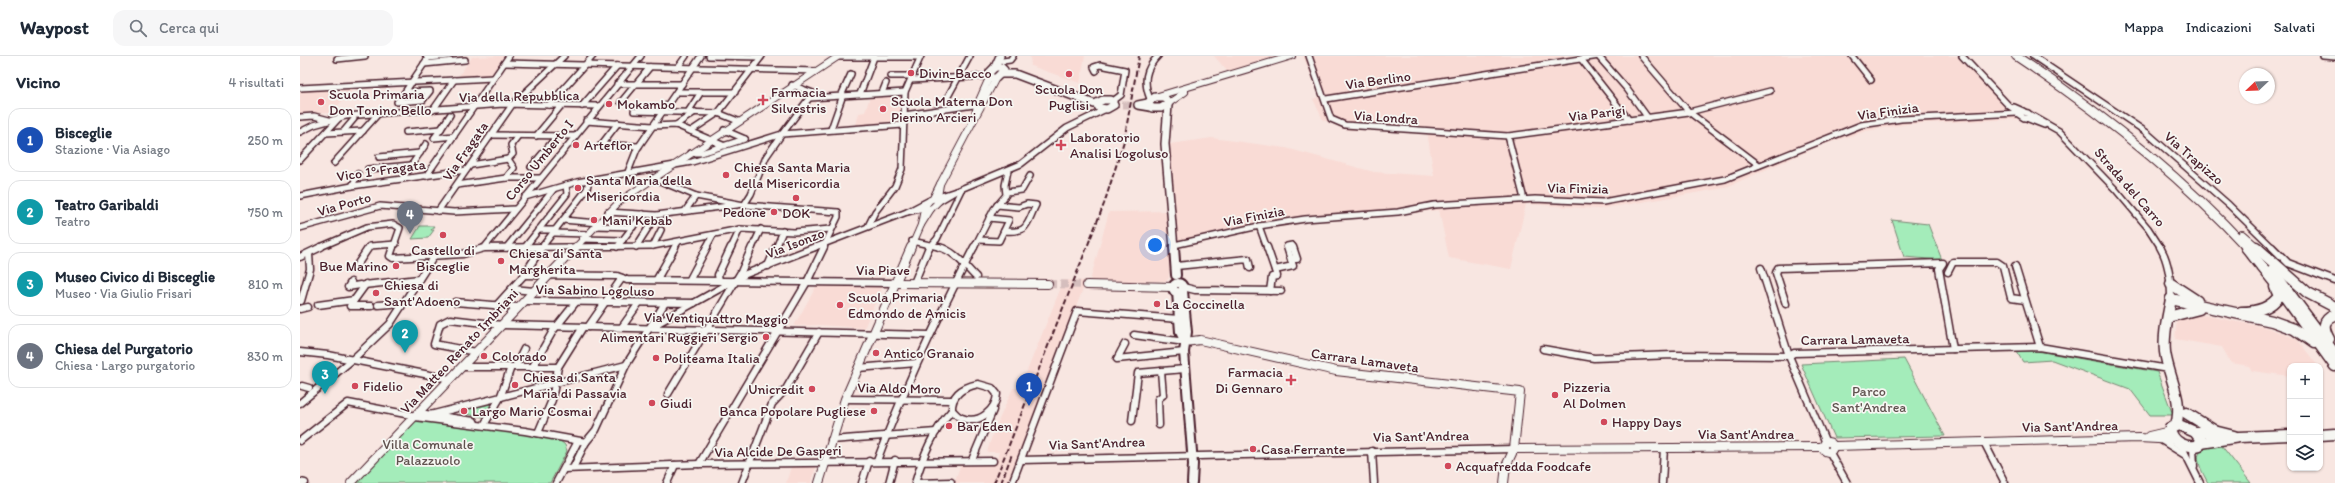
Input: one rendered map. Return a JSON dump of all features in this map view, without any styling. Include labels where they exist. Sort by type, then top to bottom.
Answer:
[{"type":"main road","points":[[2016,56],[2089,105],[2162,164],[2234,235],[2271,278],[2335,366]]},
{"type":"main road","points":[[2024,56],[2130,131],[2184,178],[2242,235],[2308,293],[2335,307]]},
{"type":"main road","points":[[998,68],[1099,106],[1106,99],[1113,104]]},
{"type":"main road","points":[[1151,104],[1158,96],[1166,98],[1168,104],[1165,129],[1176,275],[1188,332],[1184,352],[1192,454],[1192,483]]},
{"type":"main road","points":[[1151,104],[1168,104]]},
{"type":"main road","points":[[1151,104],[1160,114],[1165,129]]},
{"type":"main road","points":[[2242,235],[2279,279],[2335,354]]},
{"type":"main road","points":[[2225,311],[2248,312],[2275,304],[2279,296],[2271,278]]},
{"type":"main road","points":[[2171,284],[2200,306]]},
{"type":"main road","points":[[1178,287],[1180,332],[1185,342]]},
{"type":"main road","points":[[2171,299],[2292,328],[2314,343],[2335,366]]},
{"type":"main road","name":"Strada del Carro","points":[[2171,299],[2164,338],[2168,369],[2176,400],[2179,420],[2175,435]]},
{"type":"main road","points":[[2168,317],[2200,306]]},
{"type":"main road","points":[[2335,315],[2327,318],[2324,323],[2325,332],[2335,349]]},
{"type":"main road","name":"Strada del Carro","points":[[2176,400],[2186,413],[2193,430]]},
{"type":"main road","points":[[2186,413],[2218,432]]},
{"type":"main road","points":[[2193,430],[2197,445]]},
{"type":"main road","name":"Via Sant'Andrea","points":[[2175,435],[2193,430],[2218,432],[2239,437]]},
{"type":"main road","points":[[2323,435],[2335,434]]},
{"type":"main road","name":"Via Sant'Andrea","points":[[2175,435],[2197,445],[2239,437],[2287,435]]},
{"type":"street","points":[[337,59],[365,56]]},
{"type":"street","points":[[405,92],[430,91],[423,100],[397,102],[405,92],[413,82],[427,57],[449,56]]},
{"type":"street","points":[[426,176],[509,56]]},
{"type":"street","name":"Via Fragata","points":[[438,211],[512,105],[564,56]]},
{"type":"street","points":[[549,105],[593,56]]},
{"type":"street","name":"Corso Umberto I","points":[[484,248],[640,56]]},
{"type":"street","points":[[678,67],[686,56]]},
{"type":"street","points":[[628,172],[639,146],[701,56]]},
{"type":"street","points":[[709,56],[762,56]]},
{"type":"street","points":[[691,131],[718,113],[762,56]]},
{"type":"street","points":[[946,100],[970,56]]},
{"type":"street","points":[[891,76],[912,78],[958,78],[998,68],[1010,60],[1013,56]]},
{"type":"street","points":[[1151,104],[1145,85],[1145,75],[1148,67],[1158,56]]},
{"type":"street","points":[[1158,96],[1193,87],[1292,56]]},
{"type":"street","name":"Via Londra","points":[[1309,56],[1326,99],[1331,119],[1345,125],[1508,136]]},
{"type":"street","points":[[1598,56],[1627,89],[1648,118]]},
{"type":"street","name":"Via Berlino","points":[[1326,99],[1598,56]]},
{"type":"street","points":[[1641,56],[1689,112],[1759,165]]},
{"type":"street","points":[[1852,56],[1871,80]]},
{"type":"street","points":[[1962,56],[2004,100],[2018,113],[2026,116]]},
{"type":"street","name":"Via Trapizzo","points":[[2033,56],[2146,132],[2229,205],[2288,263],[2302,270],[2335,281]]},
{"type":"street","points":[[2323,56],[2335,57]]},
{"type":"street","points":[[838,57],[921,57],[905,92],[899,178],[868,226]]},
{"type":"street","name":"Via Matteo Renato Imbriani","points":[[351,483],[608,212],[689,153],[792,85],[838,57]]},
{"type":"street","points":[[860,94],[874,57]]},
{"type":"street","points":[[1581,59],[1629,120]]},
{"type":"street","points":[[424,64],[465,60]]},
{"type":"street","points":[[505,63],[816,71]]},
{"type":"street","points":[[1096,72],[1094,67],[1100,65],[1125,70],[1120,95],[1113,104]]},
{"type":"street","points":[[582,106],[617,66]]},
{"type":"street","points":[[621,102],[650,67]]},
{"type":"street","points":[[975,115],[976,105],[980,96],[998,68]]},
{"type":"street","points":[[819,483],[824,462],[845,399],[912,241],[921,225],[926,209],[940,194],[940,184],[975,115],[984,104],[998,68]]},
{"type":"street","points":[[831,129],[851,74]]},
{"type":"street","points":[[300,88],[493,78]]},
{"type":"street","points":[[433,110],[454,80]]},
{"type":"street","points":[[882,93],[886,82]]},
{"type":"street","points":[[617,84],[682,84]]},
{"type":"street","points":[[792,85],[811,95],[842,96],[905,92]]},
{"type":"street","points":[[1168,104],[1175,97],[1193,87]]},
{"type":"street","name":"Via Parigi","points":[[1508,136],[1689,112],[1770,91]]},
{"type":"street","points":[[677,92],[735,92]]},
{"type":"street","points":[[688,112],[701,92]]},
{"type":"street","points":[[744,205],[753,189],[766,157],[811,95]]},
{"type":"street","points":[[963,106],[980,96]]},
{"type":"street","points":[[2004,100],[2024,111],[2026,116]]},
{"type":"street","points":[[904,115],[984,104]]},
{"type":"street","name":"Via della Repubblica","points":[[300,132],[340,117],[475,106],[598,106]]},
{"type":"street","points":[[536,136],[561,106]]},
{"type":"street","name":"Via Isonzo","points":[[649,328],[736,280],[868,226],[885,222],[935,199],[959,191],[1021,164],[1067,128],[1099,106]]},
{"type":"street","points":[[634,110],[718,113],[738,121]]},
{"type":"street","name":"Via Finizia","points":[[1174,245],[1259,226],[1305,218],[1398,212],[1434,205],[1524,199],[1603,202],[1705,185],[1725,180],[1861,125],[1901,119],[2018,113],[2024,111]]},
{"type":"street","points":[[676,125],[696,112]]},
{"type":"street","points":[[334,163],[378,114]]},
{"type":"street","name":"Via Finizia","points":[[1997,114],[2026,116]]},
{"type":"street","points":[[450,115],[434,138],[454,136]]},
{"type":"street","points":[[300,117],[314,116],[329,120]]},
{"type":"street","name":"Strada del Carro","points":[[2026,116],[2045,125],[2067,139],[2115,189],[2148,228],[2164,254],[2171,284],[2171,299]]},
{"type":"street","points":[[300,160],[340,117]]},
{"type":"street","points":[[343,132],[354,119]]},
{"type":"street","points":[[586,121],[653,126],[676,125],[725,146]]},
{"type":"street","points":[[618,123],[601,145],[639,146]]},
{"type":"street","points":[[524,199],[540,196],[543,192],[568,184],[673,164],[692,162],[782,134],[831,129],[903,125]]},
{"type":"street","points":[[406,132],[440,129]]},
{"type":"street","points":[[689,153],[701,153],[745,139],[724,130]]},
{"type":"street","points":[[326,133],[363,131]]},
{"type":"street","points":[[491,135],[574,136]]},
{"type":"street","points":[[470,164],[508,159],[513,154],[511,145],[518,136]]},
{"type":"street","points":[[531,167],[557,136]]},
{"type":"street","points":[[1508,136],[1524,199]]},
{"type":"street","points":[[402,179],[426,144]]},
{"type":"street","points":[[379,157],[420,153]]},
{"type":"street","points":[[506,178],[514,168],[508,159]]},
{"type":"street","points":[[368,169],[411,165]]},
{"type":"street","name":"Vico 1º Fragata","points":[[300,196],[352,186],[466,170]]},
{"type":"street","points":[[1007,192],[1005,185],[1008,170]]},
{"type":"street","points":[[352,186],[358,174]]},
{"type":"street","points":[[878,461],[900,399],[916,363],[989,218],[1007,192],[1022,190],[1030,176]]},
{"type":"street","points":[[457,184],[506,178],[540,178]]},
{"type":"street","points":[[653,178],[694,195],[744,205],[832,210],[838,212],[838,217],[807,282],[699,464]]},
{"type":"street","points":[[496,306],[513,289],[524,275],[542,247],[587,189],[589,180]]},
{"type":"street","points":[[524,247],[567,194],[568,184]]},
{"type":"street","points":[[506,248],[554,189]]},
{"type":"street","points":[[914,283],[927,250],[937,239],[959,191]]},
{"type":"street","points":[[685,211],[694,195]]},
{"type":"street","points":[[926,209],[935,199]]},
{"type":"street","points":[[997,205],[1019,207],[1027,204],[1036,205],[1024,229],[1018,232],[1004,231]]},
{"type":"street","points":[[608,212],[656,215],[744,205]]},
{"type":"street","name":"Via Porto","points":[[300,228],[380,206],[438,211],[515,209]]},
{"type":"street","name":"Via Isonzo","points":[[907,212],[926,209]]},
{"type":"street","points":[[617,247],[643,214]]},
{"type":"street","points":[[979,240],[999,241],[1009,220],[989,218]]},
{"type":"street","points":[[564,220],[633,227]]},
{"type":"street","points":[[300,257],[362,229],[392,223],[400,228],[396,244],[390,258],[467,253],[484,248],[653,246],[740,229],[783,231],[831,229]]},
{"type":"street","points":[[636,246],[650,225]]},
{"type":"street","points":[[1259,226],[1277,276],[1272,277],[1270,291]]},
{"type":"street","points":[[718,277],[740,229]]},
{"type":"street","points":[[668,394],[736,280],[761,229]]},
{"type":"street","points":[[538,230],[555,231],[585,237],[623,240]]},
{"type":"street","points":[[653,246],[661,230]]},
{"type":"street","points":[[768,266],[783,231]]},
{"type":"street","points":[[690,279],[713,235]]},
{"type":"street","points":[[912,241],[946,248],[976,277]]},
{"type":"street","points":[[657,279],[678,242]]},
{"type":"street","points":[[357,265],[370,246],[396,244]]},
{"type":"street","points":[[301,301],[310,269],[309,254]]},
{"type":"street","points":[[300,403],[310,388],[352,360],[390,324],[434,256]]},
{"type":"street","points":[[1176,266],[1248,259],[1250,268]]},
{"type":"street","points":[[1275,270],[1293,266],[1291,259]]},
{"type":"street","points":[[1948,272],[1953,262],[1997,262],[2003,266],[2011,298],[2025,300]]},
{"type":"street","points":[[1786,304],[1776,273],[1778,268],[1943,263],[1939,269],[1944,306],[1954,348]]},
{"type":"street","points":[[2015,266],[2040,347]]},
{"type":"street","points":[[1762,268],[1789,356],[1828,447],[1847,483]]},
{"type":"street","name":"Via Piave","points":[[524,275],[617,276],[622,278],[657,279],[718,277],[736,280],[807,282],[1048,284]]},
{"type":"street","points":[[538,433],[552,400],[558,368],[622,278]]},
{"type":"street","points":[[351,282],[348,287],[419,279]]},
{"type":"street","points":[[363,285],[350,306],[374,306],[404,303]]},
{"type":"street","points":[[1087,285],[1178,287],[1195,290],[1281,291]]},
{"type":"street","points":[[513,289],[534,291]]},
{"type":"street","points":[[318,305],[354,300]]},
{"type":"street","name":"Via Sabino Logoluso","points":[[524,301],[695,303]]},
{"type":"street","points":[[455,302],[518,307]]},
{"type":"street","points":[[532,368],[556,326],[576,302]]},
{"type":"street","points":[[622,327],[639,302]]},
{"type":"street","points":[[573,468],[586,442],[596,430],[626,365],[665,303]]},
{"type":"street","points":[[300,309],[308,307]]},
{"type":"street","points":[[1012,483],[1077,311],[1179,319]]},
{"type":"street","name":"Via Ventiquattro Maggio","points":[[476,352],[438,346],[434,344],[440,324],[450,319],[502,325],[929,335]]},
{"type":"street","points":[[742,483],[770,409],[777,398],[786,389],[819,332]]},
{"type":"street","points":[[1134,335],[1185,342]]},
{"type":"street","name":"Carrara Lamaveta","points":[[1185,342],[1200,340],[1336,371],[1520,392],[1514,449]]},
{"type":"street","points":[[1125,344],[1117,358],[1184,352]]},
{"type":"street","name":"Carrara Lamaveta","points":[[1543,349],[1594,358],[1673,355],[1789,356],[1794,353],[2040,347],[2168,369]]},
{"type":"street","points":[[484,424],[500,398],[513,367],[524,349]]},
{"type":"street","points":[[300,352],[352,360],[450,379]]},
{"type":"street","points":[[858,368],[886,366],[897,362],[916,363]]},
{"type":"street","points":[[430,414],[441,410],[500,398],[626,365]]},
{"type":"street","points":[[462,367],[558,368]]},
{"type":"street","points":[[1132,421],[1138,373],[1185,369]]},
{"type":"street","points":[[1160,425],[1158,399],[1163,395],[1161,371]]},
{"type":"street","points":[[972,460],[993,410],[997,404],[997,392],[986,385],[978,384],[962,389],[952,400],[952,410],[955,414],[966,420],[980,418],[993,410]]},
{"type":"street","name":"Via Aldo Moro","points":[[845,399],[952,400]]},
{"type":"street","points":[[300,441],[348,402],[417,415],[564,437],[577,443],[586,442]]},
{"type":"street","points":[[951,482],[916,483],[922,460],[943,419],[952,410]]},
{"type":"street","points":[[417,415],[430,414],[474,421],[475,423]]},
{"type":"street","points":[[831,440],[936,432]]},
{"type":"street","name":"Strada del Carro","points":[[2175,435],[2194,468],[2200,483]]},
{"type":"street","name":"Via Sant'Andrea","points":[[1021,460],[1192,454],[1372,451],[1828,447],[2138,438],[2175,435]]},
{"type":"street","name":"Via Sant'Andrea","points":[[2138,438],[2161,440],[2175,435]]},
{"type":"street","name":"Strada del Carro","points":[[2161,440],[2187,457]]},
{"type":"street","points":[[1984,442],[2005,483]]},
{"type":"street","points":[[556,483],[577,443]]},
{"type":"street","name":"Strada del Carro","points":[[2194,468],[2197,445]]},
{"type":"street","points":[[1662,483],[1664,448]]},
{"type":"street","points":[[1504,483],[1506,466],[1514,449]]},
{"type":"street","points":[[1372,451],[1374,483]]},
{"type":"street","points":[[889,483],[895,460]]},
{"type":"street","name":"Via Alcide De Gasperi","points":[[564,469],[699,464],[895,460],[993,461]]},
{"type":"street","points":[[862,483],[869,461]]},
{"type":"street","points":[[667,483],[675,465]]},
{"type":"street","points":[[300,482],[305,483]]},
{"type":"shaded area","points":[[504,56],[491,76],[458,77],[472,57]]},
{"type":"shaded area","name":"Scuola Don Puglisi","points":[[1030,56],[1085,56],[1080,83],[1031,66]]},
{"type":"shaded area","points":[[1214,56],[1278,56],[1228,72]]},
{"type":"shaded area","points":[[1303,56],[1963,56],[2019,119],[1908,124],[1866,131],[1822,145],[1724,188],[1599,209],[1526,204],[1511,269],[1449,258],[1439,210],[1361,218],[1309,219],[1283,223],[1170,249],[1169,278],[1166,281],[1090,281],[1109,212],[1175,211],[1170,144],[1212,138],[1286,148],[1374,172],[1434,176],[1427,131],[1348,130],[1323,120],[1313,99],[1320,96]]},
{"type":"shaded area","name":"Scuola Primaria Don Tonino Bello","points":[[354,88],[331,113],[300,114],[300,91]]},
{"type":"shaded area","name":"Scuola Materna Don Pierino Arcieri","points":[[902,94],[899,122],[856,125],[859,113],[865,112],[870,97]]},
{"type":"shaded area","points":[[1064,280],[1086,281],[1008,483],[954,483],[961,464],[996,463],[999,452],[987,452],[993,433],[1013,388],[1020,388]]},
{"type":"shaded area","name":"Scuola Primaria Edmondo de Amicis","points":[[817,285],[883,286],[864,328],[820,325],[794,326]]},
{"type":"shaded area","points":[[2203,315],[2269,328],[2297,339],[2316,363],[2287,363],[2287,376],[2252,371],[2249,366],[2231,363],[2222,347],[2175,339],[2177,319]]},
{"type":"shaded area","points":[[791,467],[816,467],[811,483],[786,483]]},
{"type":"green space","points":[[1892,220],[1928,224],[1942,260],[1904,257]]},
{"type":"green space","points":[[420,226],[434,226],[431,230],[434,230],[428,238],[412,239]]},
{"type":"green space","points":[[2016,351],[2037,351],[2157,372],[2173,415],[2150,415],[2130,389],[2052,360],[2023,362]]},
{"type":"green space","name":"Parco Sant'Andrea","points":[[1904,359],[1945,436],[1834,438],[1801,364]]},
{"type":"green space","points":[[491,404],[483,417],[460,413],[462,410]]},
{"type":"green space","name":"Villa Comunale Palazzuolo","points":[[419,419],[558,439],[565,445],[567,451],[550,483],[357,483],[414,421]]},
{"type":"green space","points":[[2221,445],[2251,483],[2208,483],[2200,466],[2198,456],[2199,452],[2202,448]]},
{"type":"tunnel","points":[[1122,105],[1138,105]]},
{"type":"tunnel","points":[[1048,284],[1087,285]]},
{"type":"railway","points":[[994,483],[1104,204],[1124,141],[1139,56]]},
{"type":"railway","points":[[1001,483],[1012,454]]},
{"type":"place","name":"Divin_Bacco","points":[[911,73]]},
{"type":"place","name":"Scuola Don Puglisi","points":[[1069,74]]},
{"type":"place","name":"Farmacia Silvestris","points":[[763,100]]},
{"type":"place","name":"Scuola Primaria Don Tonino Bello","points":[[321,102]]},
{"type":"place","name":"Mokambo","points":[[609,104]]},
{"type":"place","name":"Scuola Materna Don Pierino Arcieri","points":[[883,109]]},
{"type":"place","name":"Arteflor","points":[[576,145]]},
{"type":"place","name":"Laboratorio Analisi Logoluso","points":[[1061,145]]},
{"type":"place","name":"Chiesa Santa Maria della Misericordia","points":[[726,175]]},
{"type":"place","name":"Santa Maria della Misericordia","points":[[578,188]]},
{"type":"place","name":"DOK","points":[[796,198]]},
{"type":"place","name":"Pedone","points":[[774,212]]},
{"type":"place","name":"Mani Kebab","points":[[594,220]]},
{"type":"place","name":"Chiesa del Purgatorio","points":[[410,234]]},
{"type":"place","name":"Castello di Bisceglie","points":[[443,235]]},
{"type":"place","name":"Chiesa di Santa Margherita","points":[[501,261]]},
{"type":"place","name":"Bue Marino","points":[[396,266]]},
{"type":"place","name":"Chiesa di Sant'Adoeno","points":[[376,293]]},
{"type":"place","name":"La Coccinella","points":[[1157,304]]},
{"type":"place","name":"Scuola Primaria Edmondo de Amicis","points":[[840,305]]},
{"type":"place","name":"Alimentari Ruggieri Sergio","points":[[766,337]]},
{"type":"place","name":"Teatro Garibaldi","points":[[405,353]]},
{"type":"place","name":"Antico Granaio","points":[[876,353]]},
{"type":"place","name":"Colorado","points":[[484,356]]},
{"type":"place","name":"Politeama Italia","points":[[656,358]]},
{"type":"place","name":"Farmacia Di Gennaro","points":[[1291,380]]},
{"type":"place","name":"Chiesa di Santa Maria di Passavia","points":[[515,385]]},
{"type":"place","name":"Fidelio","points":[[355,386]]},
{"type":"place","name":"Unicredit","points":[[812,389]]},
{"type":"place","name":"Museo Civico di Bisceglie","points":[[325,394]]},
{"type":"place","name":"Pizzeria Al Dolmen","points":[[1555,395]]},
{"type":"place","name":"Giudi","points":[[652,403]]},
{"type":"place","name":"Bisceglie","points":[[1029,406]]},
{"type":"place","name":"Largo Mario Cosmai","points":[[464,411]]},
{"type":"place","name":"Banca Popolare Pugliese","points":[[874,411]]},
{"type":"place","name":"Happy Days","points":[[1604,422]]},
{"type":"place","name":"Bar Eden","points":[[949,426]]},
{"type":"place","name":"Casa Ferrante","points":[[1253,449]]},
{"type":"place","name":"Acquafredda Foodcafe","points":[[1448,466]]}]
